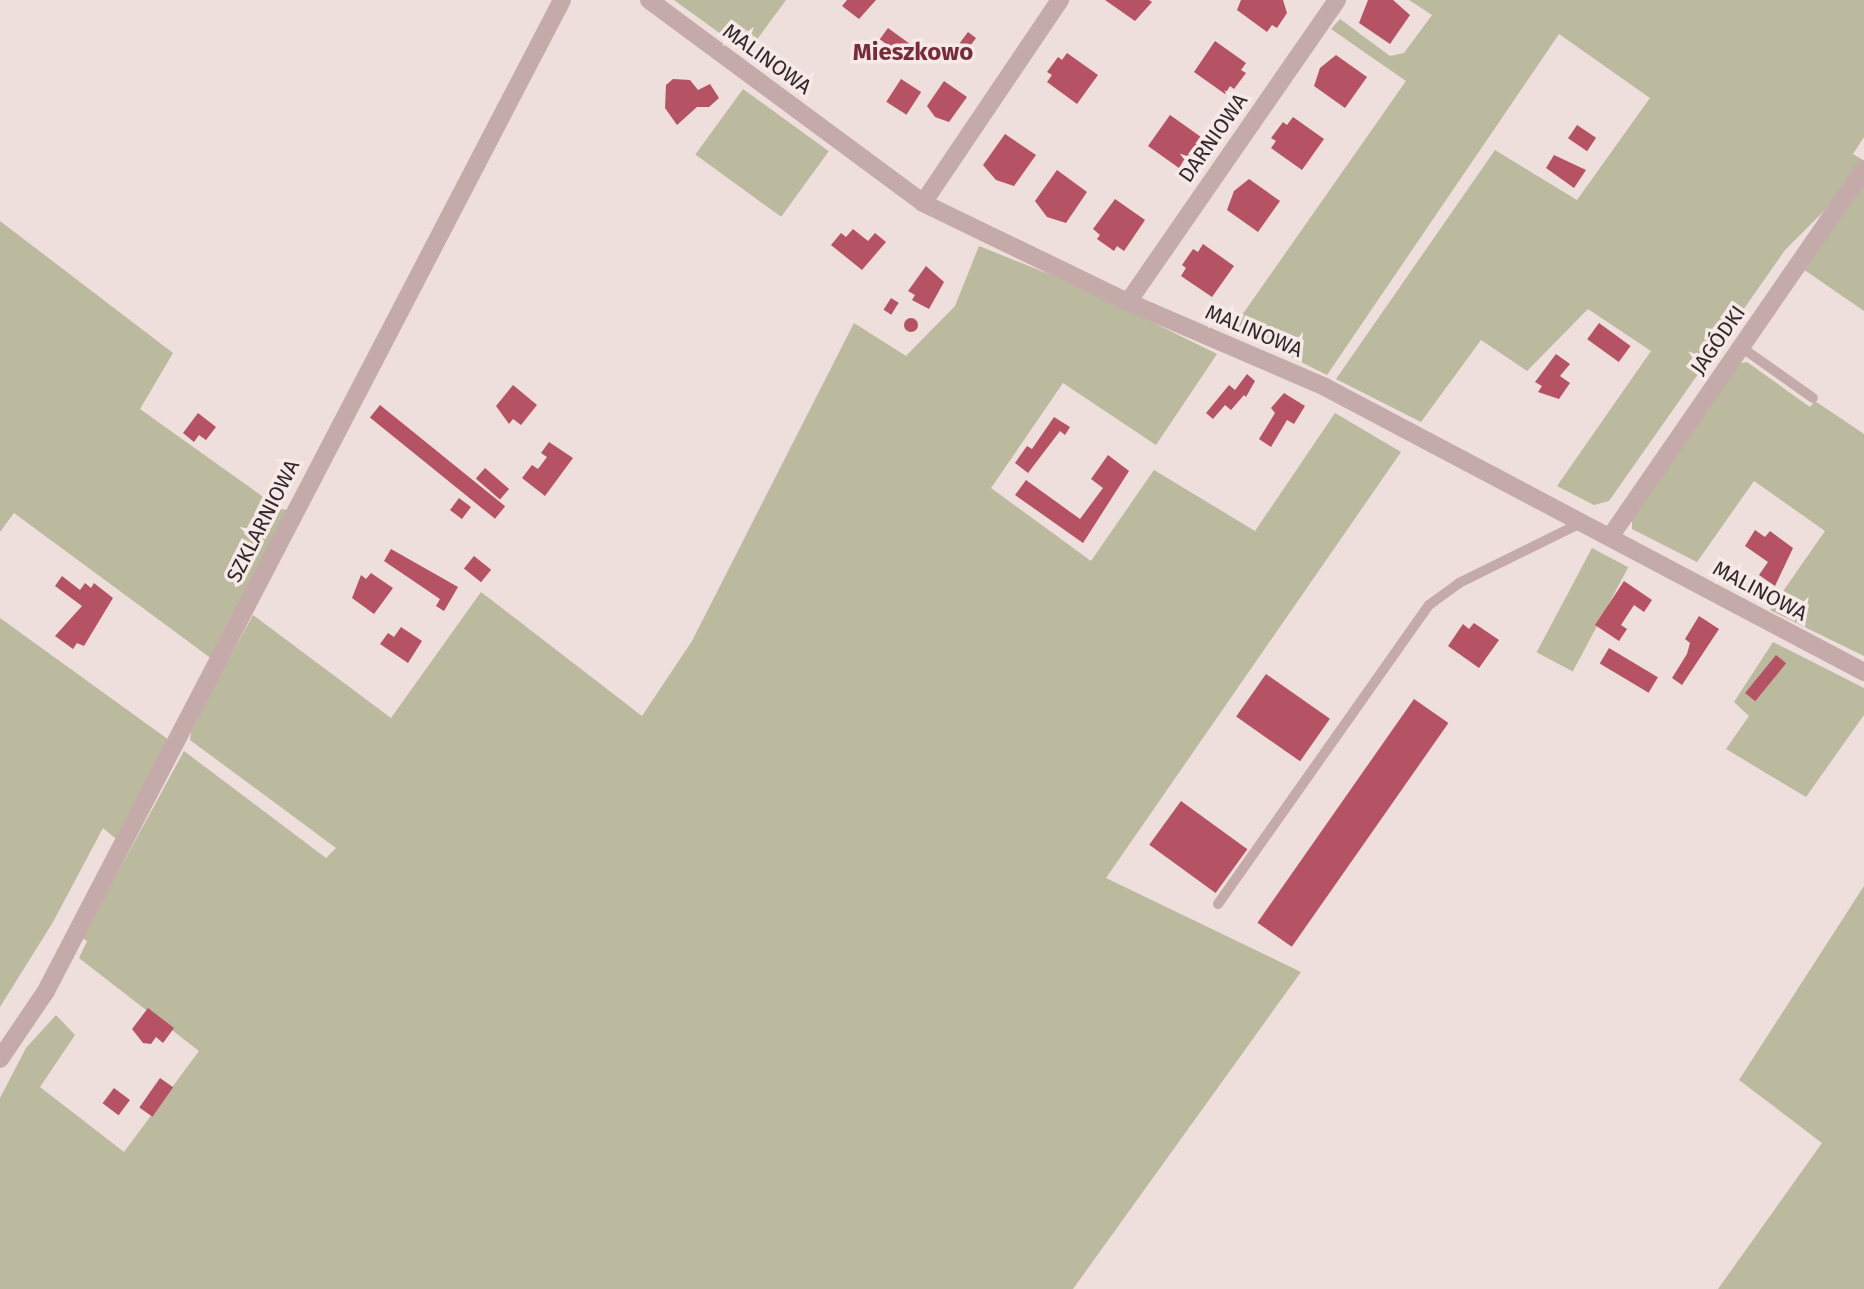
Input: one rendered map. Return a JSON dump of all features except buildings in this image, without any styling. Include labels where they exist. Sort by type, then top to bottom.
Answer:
[{"type":"street","name":"SZKLARNIOWA","points":[[0,1059],[46,991],[562,0]]},
{"type":"street","name":"MALINOWA","points":[[649,0],[923,203],[1128,302],[1325,387],[1864,671]]},
{"type":"street","points":[[923,203],[1060,0]]},
{"type":"street","name":"DARNIOWA","points":[[1128,302],[1337,0]]},
{"type":"street","name":"JAGÓDKI","points":[[1610,537],[1864,169]]},
{"type":"lane","points":[[1741,347],[1813,398]]},
{"type":"lane","points":[[1218,904],[1429,605],[1459,583],[1583,522]]},
{"type":"shaded area","points":[[674,0],[786,0],[747,53]]},
{"type":"shaded area","points":[[1409,0],[1864,0],[1864,137],[1853,154],[1863,160],[1839,196],[1785,250],[1609,501],[1594,505],[1557,486],[1651,351],[1588,309],[1527,371],[1481,340],[1421,422],[1336,379],[1495,150],[1577,200],[1650,98],[1559,34],[1327,375],[1233,328],[1406,81],[1331,29],[1340,19],[1390,56],[1404,53],[1432,15]]},
{"type":"shaded area","points":[[743,89],[829,151],[781,217],[695,155]]},
{"type":"shaded area","points":[[1864,181],[1864,311],[1803,269]]},
{"type":"shaded area","points":[[0,221],[173,353],[140,409],[280,509],[289,510],[212,659],[14,513],[0,532]]},
{"type":"shaded area","points":[[979,246],[1081,287],[1217,354],[1156,445],[1063,383],[991,488],[1091,561],[1154,470],[1255,531],[1335,413],[1401,452],[1106,878],[1301,972],[1073,1289],[0,1289],[0,1098],[26,1048],[56,1015],[75,1035],[40,1087],[124,1152],[199,1051],[79,958],[87,941],[82,938],[184,751],[326,858],[336,848],[190,740],[192,726],[253,615],[391,718],[481,592],[642,716],[692,641],[854,323],[906,356],[955,306]]},
{"type":"shaded area","points":[[1747,362],[1810,407],[1815,401],[1864,434],[1864,656],[1770,610],[1825,531],[1754,481],[1697,562],[1632,529],[1632,515],[1736,364]]},
{"type":"shaded area","points":[[1592,548],[1628,567],[1573,671],[1537,652]]},
{"type":"shaded area","points":[[0,618],[169,740],[116,839],[103,828],[53,922],[0,1007]]},
{"type":"shaded area","points":[[1773,642],[1864,688],[1864,715],[1806,797],[1726,749],[1749,716],[1734,702]]},
{"type":"shaded area","points":[[1864,886],[1864,1289],[1718,1289],[1822,1143],[1739,1080]]},
{"type":"district","name":"Mieszkowo","points":[[913,53]]}]
